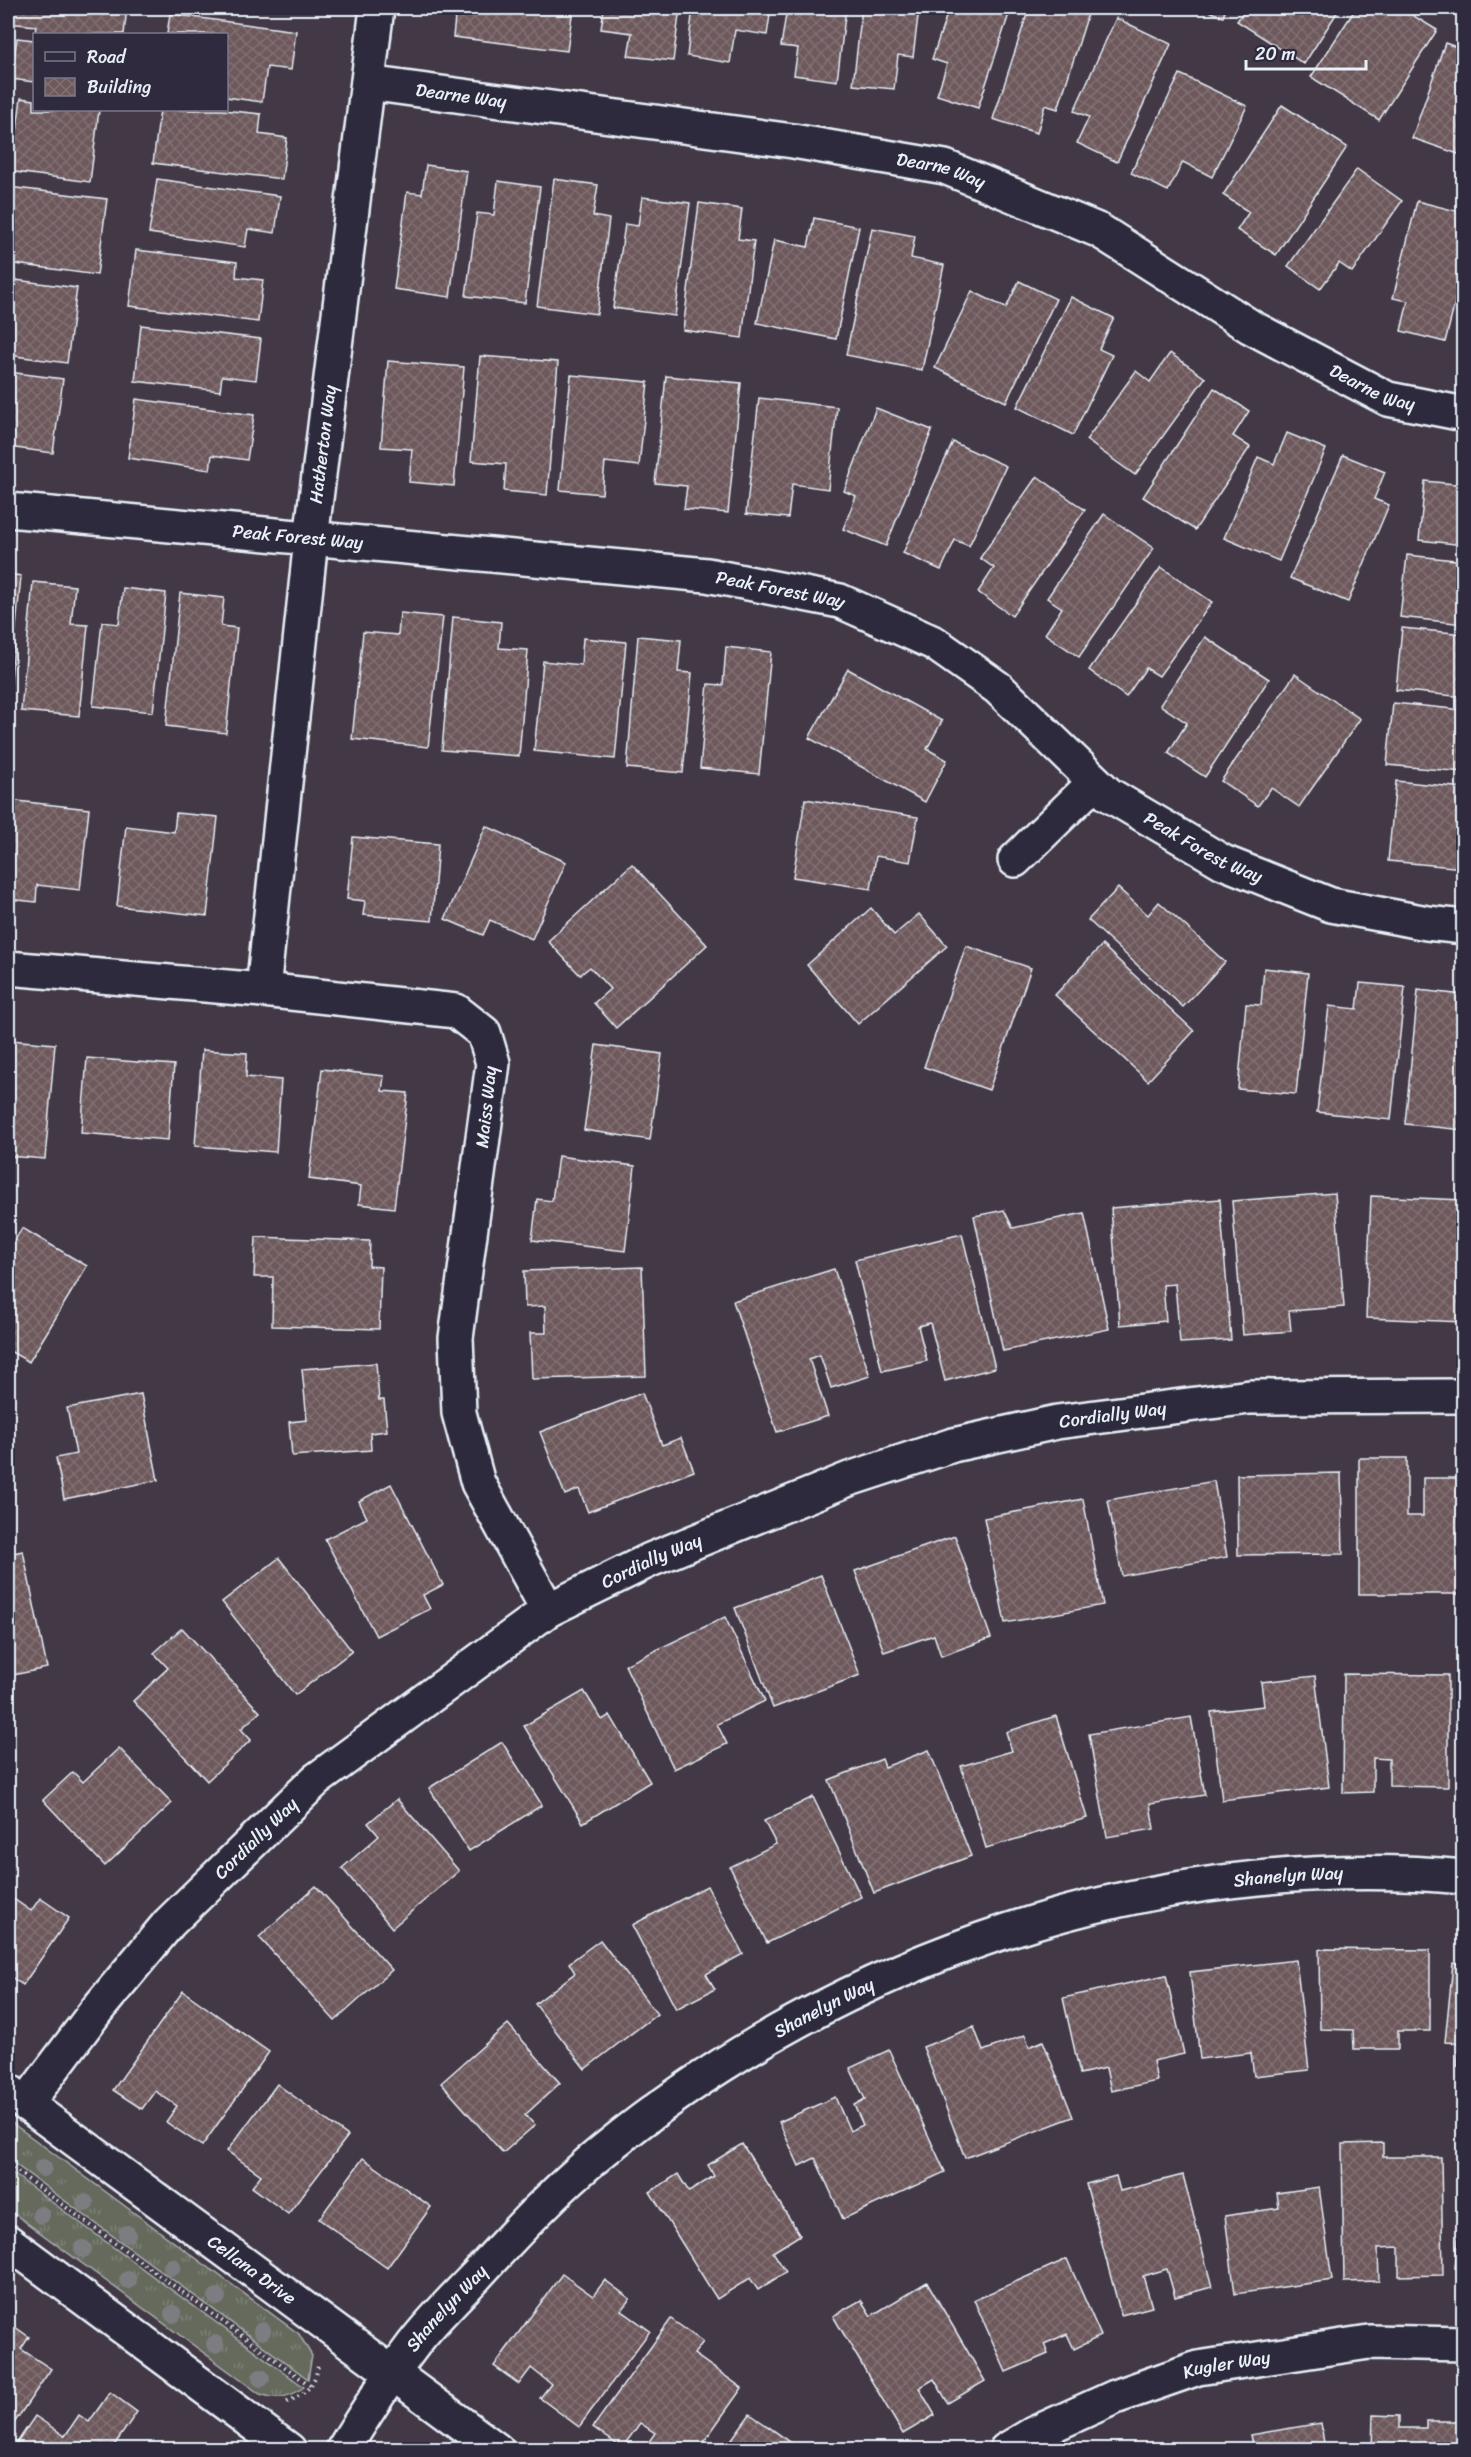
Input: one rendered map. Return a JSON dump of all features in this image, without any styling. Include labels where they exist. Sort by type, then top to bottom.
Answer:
[{"type":"street","name":"Hatherton Way","points":[[263,990],[311,539],[377,8]]},
{"type":"street","name":"Dearne Way","points":[[368,83],[793,141],[945,167],[1100,231],[1251,327],[1388,399],[1464,414]]},
{"type":"street","name":"Peak Forest Way","points":[[8,510],[707,575],[840,601],[934,644],[998,688],[1108,794],[1223,862],[1320,901],[1427,923],[1464,927]]},
{"type":"street","points":[[1016,860],[1095,782]]},
{"type":"street","name":"Maiss Way","points":[[8,968],[263,990],[456,1011],[484,1033],[493,1064],[456,1338],[459,1413],[478,1483],[548,1610]]},
{"type":"street","name":"Cordially Way","points":[[17,2098],[96,2012],[169,1923],[316,1780],[548,1610],[650,1560],[849,1479],[953,1445],[1057,1422],[1250,1397],[1464,1396]]},
{"type":"street","name":"Shanelyn Way","points":[[343,2450],[393,2373],[420,2337],[534,2212],[603,2150],[680,2093],[767,2036],[860,1988],[972,1943],[1100,1904],[1227,1881],[1312,1873],[1407,1872],[1464,1877]]},
{"type":"street","name":"Cellana Drive","points":[[17,2098],[497,2450]]},
{"type":"street","points":[[8,2242],[290,2450]]},
{"type":"street","name":"Kugler Way","points":[[1005,2450],[1033,2434],[1115,2397],[1198,2368],[1369,2342],[1464,2344]]},
{"type":"path","points":[[8,2164],[311,2386]]},
{"type":"green space","points":[[8,2120],[299,2334],[312,2356],[308,2379],[8,2159]]},
{"type":"green space","points":[[8,2170],[304,2387],[283,2397],[260,2394],[8,2209]]},
{"type":"building","points":[[8,8],[127,8],[124,33],[35,33],[36,26],[8,23]]},
{"type":"building","points":[[456,8],[573,8],[567,51],[453,37]]},
{"type":"building","points":[[604,8],[680,8],[673,61],[628,56],[632,33],[601,29]]},
{"type":"building","points":[[693,8],[771,8],[767,35],[735,30],[730,63],[687,56]]},
{"type":"building","points":[[787,8],[846,8],[837,81],[794,75],[798,48],[781,46]]},
{"type":"building","points":[[862,8],[919,8],[913,57],[898,55],[894,89],[853,85]]},
{"type":"building","points":[[949,8],[1011,8],[978,108],[937,95],[947,64],[932,59]]},
{"type":"building","points":[[1029,8],[1069,8],[1088,14],[1058,109],[1045,105],[1037,133],[993,119]]},
{"type":"building","points":[[1201,8],[1226,8],[1223,17]]},
{"type":"building","points":[[1246,8],[1340,8],[1304,64],[1237,21]]},
{"type":"building","points":[[1356,8],[1409,8],[1407,12],[1437,30],[1379,120],[1311,77]]},
{"type":"building","points":[[170,14],[296,31],[291,70],[267,67],[262,102],[228,97],[228,33],[167,33]]},
{"type":"building","points":[[1116,18],[1171,44],[1117,162],[1077,143],[1089,117],[1074,111]]},
{"type":"building","points":[[1464,36],[1464,156],[1412,138],[1445,43],[1459,48]]},
{"type":"building","points":[[17,38],[33,40],[33,82],[11,79]]},
{"type":"building","points":[[1180,74],[1247,106],[1212,177],[1183,162],[1168,191],[1131,173]]},
{"type":"building","points":[[21,98],[33,100],[33,111],[99,111],[90,182],[8,171],[8,128],[17,129]]},
{"type":"building","points":[[1282,105],[1347,147],[1276,255],[1237,230],[1249,212],[1223,195]]},
{"type":"building","points":[[160,111],[228,111],[261,114],[259,134],[287,138],[282,179],[153,163]]},
{"type":"building","points":[[426,165],[467,171],[450,297],[394,289],[407,192],[422,194]]},
{"type":"building","points":[[1357,169],[1402,201],[1352,272],[1339,263],[1320,289],[1288,266]]},
{"type":"building","points":[[157,179],[280,196],[275,233],[248,229],[245,247],[149,233]]},
{"type":"building","points":[[554,179],[598,185],[593,216],[609,219],[597,314],[537,306]]},
{"type":"building","points":[[498,181],[540,187],[525,303],[466,296],[477,213],[494,215]]},
{"type":"building","points":[[8,187],[107,199],[97,275],[8,263]]},
{"type":"building","points":[[642,197],[690,203],[675,316],[613,308],[625,224],[638,226]]},
{"type":"building","points":[[1417,201],[1464,213],[1464,268],[1445,342],[1401,331],[1408,301],[1393,298]]},
{"type":"building","points":[[699,203],[742,209],[738,239],[754,241],[742,338],[683,330]]},
{"type":"building","points":[[814,218],[859,227],[836,339],[757,323],[774,240],[808,247]]},
{"type":"building","points":[[872,228],[915,236],[911,258],[944,265],[922,370],[846,355]]},
{"type":"building","points":[[136,250],[237,262],[236,277],[263,280],[258,322],[129,306]]},
{"type":"building","points":[[8,279],[77,288],[67,363],[8,355]]},
{"type":"building","points":[[1019,281],[1056,299],[1006,402],[935,368],[972,291],[1006,308]]},
{"type":"building","points":[[1071,297],[1114,318],[1099,349],[1112,355],[1073,435],[1017,407]]},
{"type":"building","points":[[141,325],[261,339],[256,380],[222,376],[220,391],[135,381]]},
{"type":"building","points":[[1170,353],[1205,378],[1135,475],[1086,440],[1136,371],[1150,382]]},
{"type":"building","points":[[480,356],[558,362],[547,495],[504,491],[506,464],[471,461]]},
{"type":"building","points":[[388,361],[464,367],[454,486],[409,482],[412,449],[381,447]]},
{"type":"building","points":[[8,372],[63,379],[53,453],[8,447]]},
{"type":"building","points":[[571,375],[648,382],[639,466],[605,462],[602,494],[560,490]]},
{"type":"building","points":[[666,376],[741,383],[728,513],[684,509],[687,486],[655,483]]},
{"type":"building","points":[[1214,388],[1249,411],[1233,436],[1250,447],[1195,530],[1143,497]]},
{"type":"building","points":[[759,398],[837,407],[828,489],[792,484],[788,518],[746,514]]},
{"type":"building","points":[[136,399],[254,415],[247,460],[212,455],[210,470],[128,458]]},
{"type":"building","points":[[876,408],[932,430],[886,546],[843,529],[856,496],[844,491]]},
{"type":"building","points":[[1287,433],[1326,449],[1279,561],[1224,538],[1258,457],[1274,464]]},
{"type":"building","points":[[953,442],[1006,466],[969,546],[955,540],[941,570],[903,553]]},
{"type":"building","points":[[1343,455],[1385,472],[1374,499],[1389,505],[1348,602],[1290,578]]},
{"type":"building","points":[[1037,476],[1085,510],[1012,616],[978,592],[994,568],[980,558]]},
{"type":"building","points":[[1425,481],[1464,485],[1464,545],[1419,540]]},
{"type":"building","points":[[1104,514],[1154,548],[1079,657],[1045,634],[1062,608],[1047,598]]},
{"type":"building","points":[[1407,555],[1464,561],[1464,624],[1400,617]]},
{"type":"building","points":[[1161,567],[1212,602],[1159,676],[1146,668],[1126,697],[1089,670]]},
{"type":"building","points":[[8,574],[21,576],[8,709]]},
{"type":"building","points":[[33,582],[75,586],[71,624],[88,625],[79,716],[21,711]]},
{"type":"building","points":[[123,588],[166,593],[153,712],[93,706],[102,622],[119,624]]},
{"type":"building","points":[[180,593],[224,598],[221,626],[237,628],[226,733],[166,726]]},
{"type":"building","points":[[400,613],[443,617],[428,747],[352,739],[363,632],[398,635]]},
{"type":"building","points":[[453,617],[501,622],[499,648],[528,650],[519,756],[442,750]]},
{"type":"building","points":[[1402,628],[1464,634],[1464,697],[1396,690]]},
{"type":"building","points":[[638,636],[681,640],[678,672],[692,673],[683,773],[627,768]]},
{"type":"building","points":[[1205,637],[1269,679],[1205,777],[1168,753],[1187,723],[1160,705]]},
{"type":"building","points":[[583,638],[626,642],[615,759],[534,751],[543,661],[581,665]]},
{"type":"building","points":[[726,647],[771,652],[759,774],[700,768],[708,684],[723,685]]},
{"type":"building","points":[[848,669],[942,721],[927,749],[947,760],[925,802],[809,738]]},
{"type":"building","points":[[1295,674],[1360,719],[1299,807],[1271,788],[1258,806],[1221,781]]},
{"type":"building","points":[[1393,703],[1464,710],[1464,772],[1387,765]]},
{"type":"building","points":[[1396,781],[1464,788],[1464,868],[1388,861]]},
{"type":"building","points":[[805,799],[918,817],[910,862],[876,856],[871,889],[793,877]]},
{"type":"building","points":[[8,800],[89,809],[80,890],[37,885],[36,902],[8,899]]},
{"type":"building","points":[[176,813],[218,817],[207,916],[117,906],[126,826],[174,832]]},
{"type":"building","points":[[486,826],[566,862],[532,939],[490,920],[483,935],[445,919]]},
{"type":"building","points":[[353,837],[438,844],[432,921],[363,915],[365,901],[347,899]]},
{"type":"building","points":[[632,864],[707,945],[616,1028],[594,1003],[610,989],[590,967],[580,975],[548,941]]},
{"type":"building","points":[[1118,888],[1148,915],[1159,902],[1225,962],[1183,1007],[1088,920]]},
{"type":"building","points":[[871,908],[894,935],[919,914],[947,946],[858,1024],[807,965]]},
{"type":"building","points":[[1102,945],[1194,1031],[1148,1081],[1055,995]]},
{"type":"building","points":[[966,946],[1031,968],[989,1090],[924,1067]]},
{"type":"building","points":[[1264,968],[1308,973],[1296,1094],[1238,1089],[1246,1004],[1261,1005]]},
{"type":"building","points":[[1360,983],[1405,987],[1391,1120],[1317,1112],[1329,1006],[1357,1009]]},
{"type":"building","points":[[1418,990],[1464,995],[1464,1130],[1405,1124]]},
{"type":"building","points":[[10,1040],[55,1044],[45,1159],[8,1156]]},
{"type":"building","points":[[596,1045],[662,1054],[650,1140],[584,1130]]},
{"type":"building","points":[[202,1050],[247,1053],[246,1077],[281,1080],[276,1152],[195,1146]]},
{"type":"building","points":[[87,1058],[174,1065],[168,1140],[81,1133]]},
{"type":"building","points":[[322,1069],[384,1076],[382,1091],[408,1093],[394,1208],[359,1204],[361,1186],[309,1179]]},
{"type":"building","points":[[558,1156],[635,1166],[625,1251],[532,1240],[537,1199],[552,1201]]},
{"type":"building","points":[[1335,1193],[1344,1307],[1289,1311],[1291,1331],[1243,1335],[1232,1201]]},
{"type":"building","points":[[1371,1196],[1464,1200],[1464,1322],[1366,1318]]},
{"type":"building","points":[[1220,1199],[1231,1340],[1180,1343],[1175,1284],[1163,1285],[1166,1321],[1120,1325],[1111,1208]]},
{"type":"building","points":[[1004,1210],[1013,1228],[1084,1213],[1109,1329],[1003,1351],[974,1216]]},
{"type":"building","points":[[22,1228],[87,1266],[29,1362],[8,1350],[8,1252]]},
{"type":"building","points":[[962,1234],[995,1368],[945,1381],[930,1323],[918,1326],[927,1361],[882,1371],[855,1260]]},
{"type":"building","points":[[256,1237],[370,1241],[369,1266],[381,1267],[379,1329],[272,1326],[273,1277],[254,1277]]},
{"type":"building","points":[[642,1267],[646,1376],[532,1379],[530,1333],[546,1333],[545,1306],[525,1307],[524,1271]]},
{"type":"building","points":[[834,1269],[870,1376],[831,1388],[820,1355],[809,1359],[828,1416],[777,1432],[733,1301]]},
{"type":"building","points":[[376,1363],[379,1400],[384,1400],[387,1431],[370,1433],[371,1450],[292,1456],[289,1422],[307,1420],[302,1369]]},
{"type":"building","points":[[642,1393],[662,1445],[681,1438],[694,1471],[588,1512],[579,1489],[565,1495],[540,1432]]},
{"type":"building","points":[[141,1394],[158,1480],[64,1499],[56,1458],[76,1454],[67,1408]]},
{"type":"building","points":[[1359,1458],[1407,1458],[1407,1516],[1423,1516],[1423,1478],[1464,1478],[1464,1594],[1359,1594]]},
{"type":"building","points":[[1341,1473],[1343,1554],[1238,1555],[1237,1475]]},
{"type":"building","points":[[1214,1481],[1227,1557],[1122,1576],[1108,1500]]},
{"type":"building","points":[[391,1484],[443,1585],[423,1595],[430,1609],[376,1636],[325,1539],[367,1518],[359,1501]]},
{"type":"building","points":[[1083,1499],[1103,1605],[1005,1623],[984,1518]]},
{"type":"building","points":[[955,1536],[991,1638],[941,1656],[934,1635],[884,1652],[855,1571]]},
{"type":"building","points":[[23,1551],[47,1668],[8,1676],[8,1554]]},
{"type":"building","points":[[279,1558],[352,1651],[295,1695],[222,1602]]},
{"type":"building","points":[[821,1575],[860,1675],[773,1708],[735,1608]]},
{"type":"building","points":[[725,1617],[765,1701],[717,1724],[727,1744],[674,1769],[625,1665]]},
{"type":"building","points":[[182,1628],[260,1712],[241,1729],[251,1740],[207,1781],[133,1701],[168,1668],[154,1653]]},
{"type":"building","points":[[1344,1674],[1448,1675],[1448,1787],[1389,1786],[1389,1759],[1373,1758],[1373,1792],[1343,1793]]},
{"type":"building","points":[[1315,1676],[1329,1787],[1222,1800],[1211,1712],[1264,1706],[1261,1682]]},
{"type":"building","points":[[584,1691],[602,1720],[610,1715],[650,1782],[583,1823],[524,1726]]},
{"type":"building","points":[[1056,1716],[1087,1818],[986,1848],[961,1766],[1012,1751],[1006,1732]]},
{"type":"building","points":[[1191,1717],[1205,1795],[1150,1804],[1154,1829],[1107,1837],[1089,1734]]},
{"type":"building","points":[[502,1742],[542,1805],[469,1851],[429,1788]]},
{"type":"building","points":[[119,1748],[172,1803],[105,1866],[43,1800],[73,1772],[83,1782]]},
{"type":"building","points":[[929,1750],[971,1856],[874,1893],[829,1780],[882,1759],[885,1767]]},
{"type":"building","points":[[813,1797],[861,1897],[767,1943],[730,1867],[776,1844],[764,1821]]},
{"type":"building","points":[[397,1799],[459,1871],[392,1928],[342,1868],[379,1836],[368,1823]]},
{"type":"building","points":[[316,1886],[392,1970],[335,2021],[259,1937]]},
{"type":"building","points":[[707,1886],[743,1954],[706,1974],[715,1989],[676,2009],[632,1925]]},
{"type":"building","points":[[8,1895],[31,1911],[40,1898],[69,1918],[23,1985],[8,1975]]},
{"type":"building","points":[[600,1940],[657,2014],[585,2069],[535,2004],[575,1973],[569,1963]]},
{"type":"building","points":[[1319,1949],[1430,1950],[1430,2031],[1398,2031],[1398,2049],[1354,2049],[1353,2030],[1320,2029]]},
{"type":"building","points":[[1296,1960],[1309,2070],[1254,2076],[1251,2053],[1200,2059],[1190,1972]]},
{"type":"building","points":[[1453,1963],[1464,1964],[1464,2066],[1457,2066],[1459,2043],[1445,2042]]},
{"type":"building","points":[[1166,1975],[1184,2054],[1153,2061],[1157,2081],[1111,2091],[1106,2068],[1080,2074],[1063,1998]]},
{"type":"building","points":[[183,1991],[269,2052],[202,2146],[166,2122],[177,2106],[155,2091],[142,2109],[113,2090]]},
{"type":"building","points":[[508,2024],[560,2083],[525,2115],[535,2125],[503,2153],[441,2083]]},
{"type":"building","points":[[974,2027],[983,2051],[1025,2035],[1029,2047],[1043,2041],[1073,2117],[965,2158],[923,2047]]},
{"type":"building","points":[[889,2050],[945,2172],[843,2219],[815,2158],[799,2166],[779,2122],[835,2097],[850,2131],[863,2125],[854,2105],[865,2099],[850,2068]]},
{"type":"building","points":[[277,2084],[348,2136],[288,2214],[252,2187],[261,2175],[227,2151]]},
{"type":"building","points":[[1383,2143],[1383,2157],[1441,2157],[1443,2275],[1399,2276],[1399,2247],[1378,2248],[1379,2281],[1344,2282],[1342,2144]]},
{"type":"building","points":[[742,2144],[800,2235],[773,2252],[786,2272],[758,2290],[750,2278],[717,2299],[650,2192],[678,2174],[689,2192],[714,2176],[708,2165]]},
{"type":"building","points":[[363,2158],[431,2207],[387,2268],[319,2219]]},
{"type":"building","points":[[1183,2175],[1212,2287],[1175,2297],[1167,2269],[1143,2276],[1152,2307],[1121,2315],[1086,2184],[1116,2176],[1120,2191]]},
{"type":"building","points":[[1464,2180],[1464,2269],[1455,2268]]},
{"type":"building","points":[[1319,2187],[1332,2280],[1235,2294],[1225,2216],[1279,2208],[1277,2193]]},
{"type":"building","points":[[1067,2259],[1101,2336],[1074,2349],[1067,2334],[1044,2344],[1048,2354],[1006,2372],[974,2300]]},
{"type":"building","points":[[562,2274],[593,2296],[605,2280],[630,2299],[621,2310],[650,2331],[579,2427],[540,2398],[551,2384],[531,2368],[519,2384],[494,2366]]},
{"type":"building","points":[[927,2282],[985,2381],[948,2403],[934,2379],[919,2388],[935,2415],[903,2434],[833,2316],[861,2300],[871,2316]]},
{"type":"building","points":[[671,2319],[703,2342],[694,2354],[742,2388],[698,2450],[643,2450],[655,2433],[640,2423],[622,2448],[593,2427]]},
{"type":"building","points":[[8,2322],[29,2337],[21,2349],[51,2369],[8,2432]]},
{"type":"building","points":[[110,2392],[137,2412],[111,2450],[12,2450],[35,2416],[65,2436],[79,2415],[89,2422]]},
{"type":"building","points":[[750,2414],[793,2444],[789,2450],[724,2450]]},
{"type":"building","points":[[1373,2415],[1399,2416],[1399,2428],[1426,2428],[1426,2421],[1464,2421],[1464,2450],[1372,2450]]},
{"type":"building","points":[[1321,2423],[1325,2450],[1253,2450],[1250,2435]]}]
